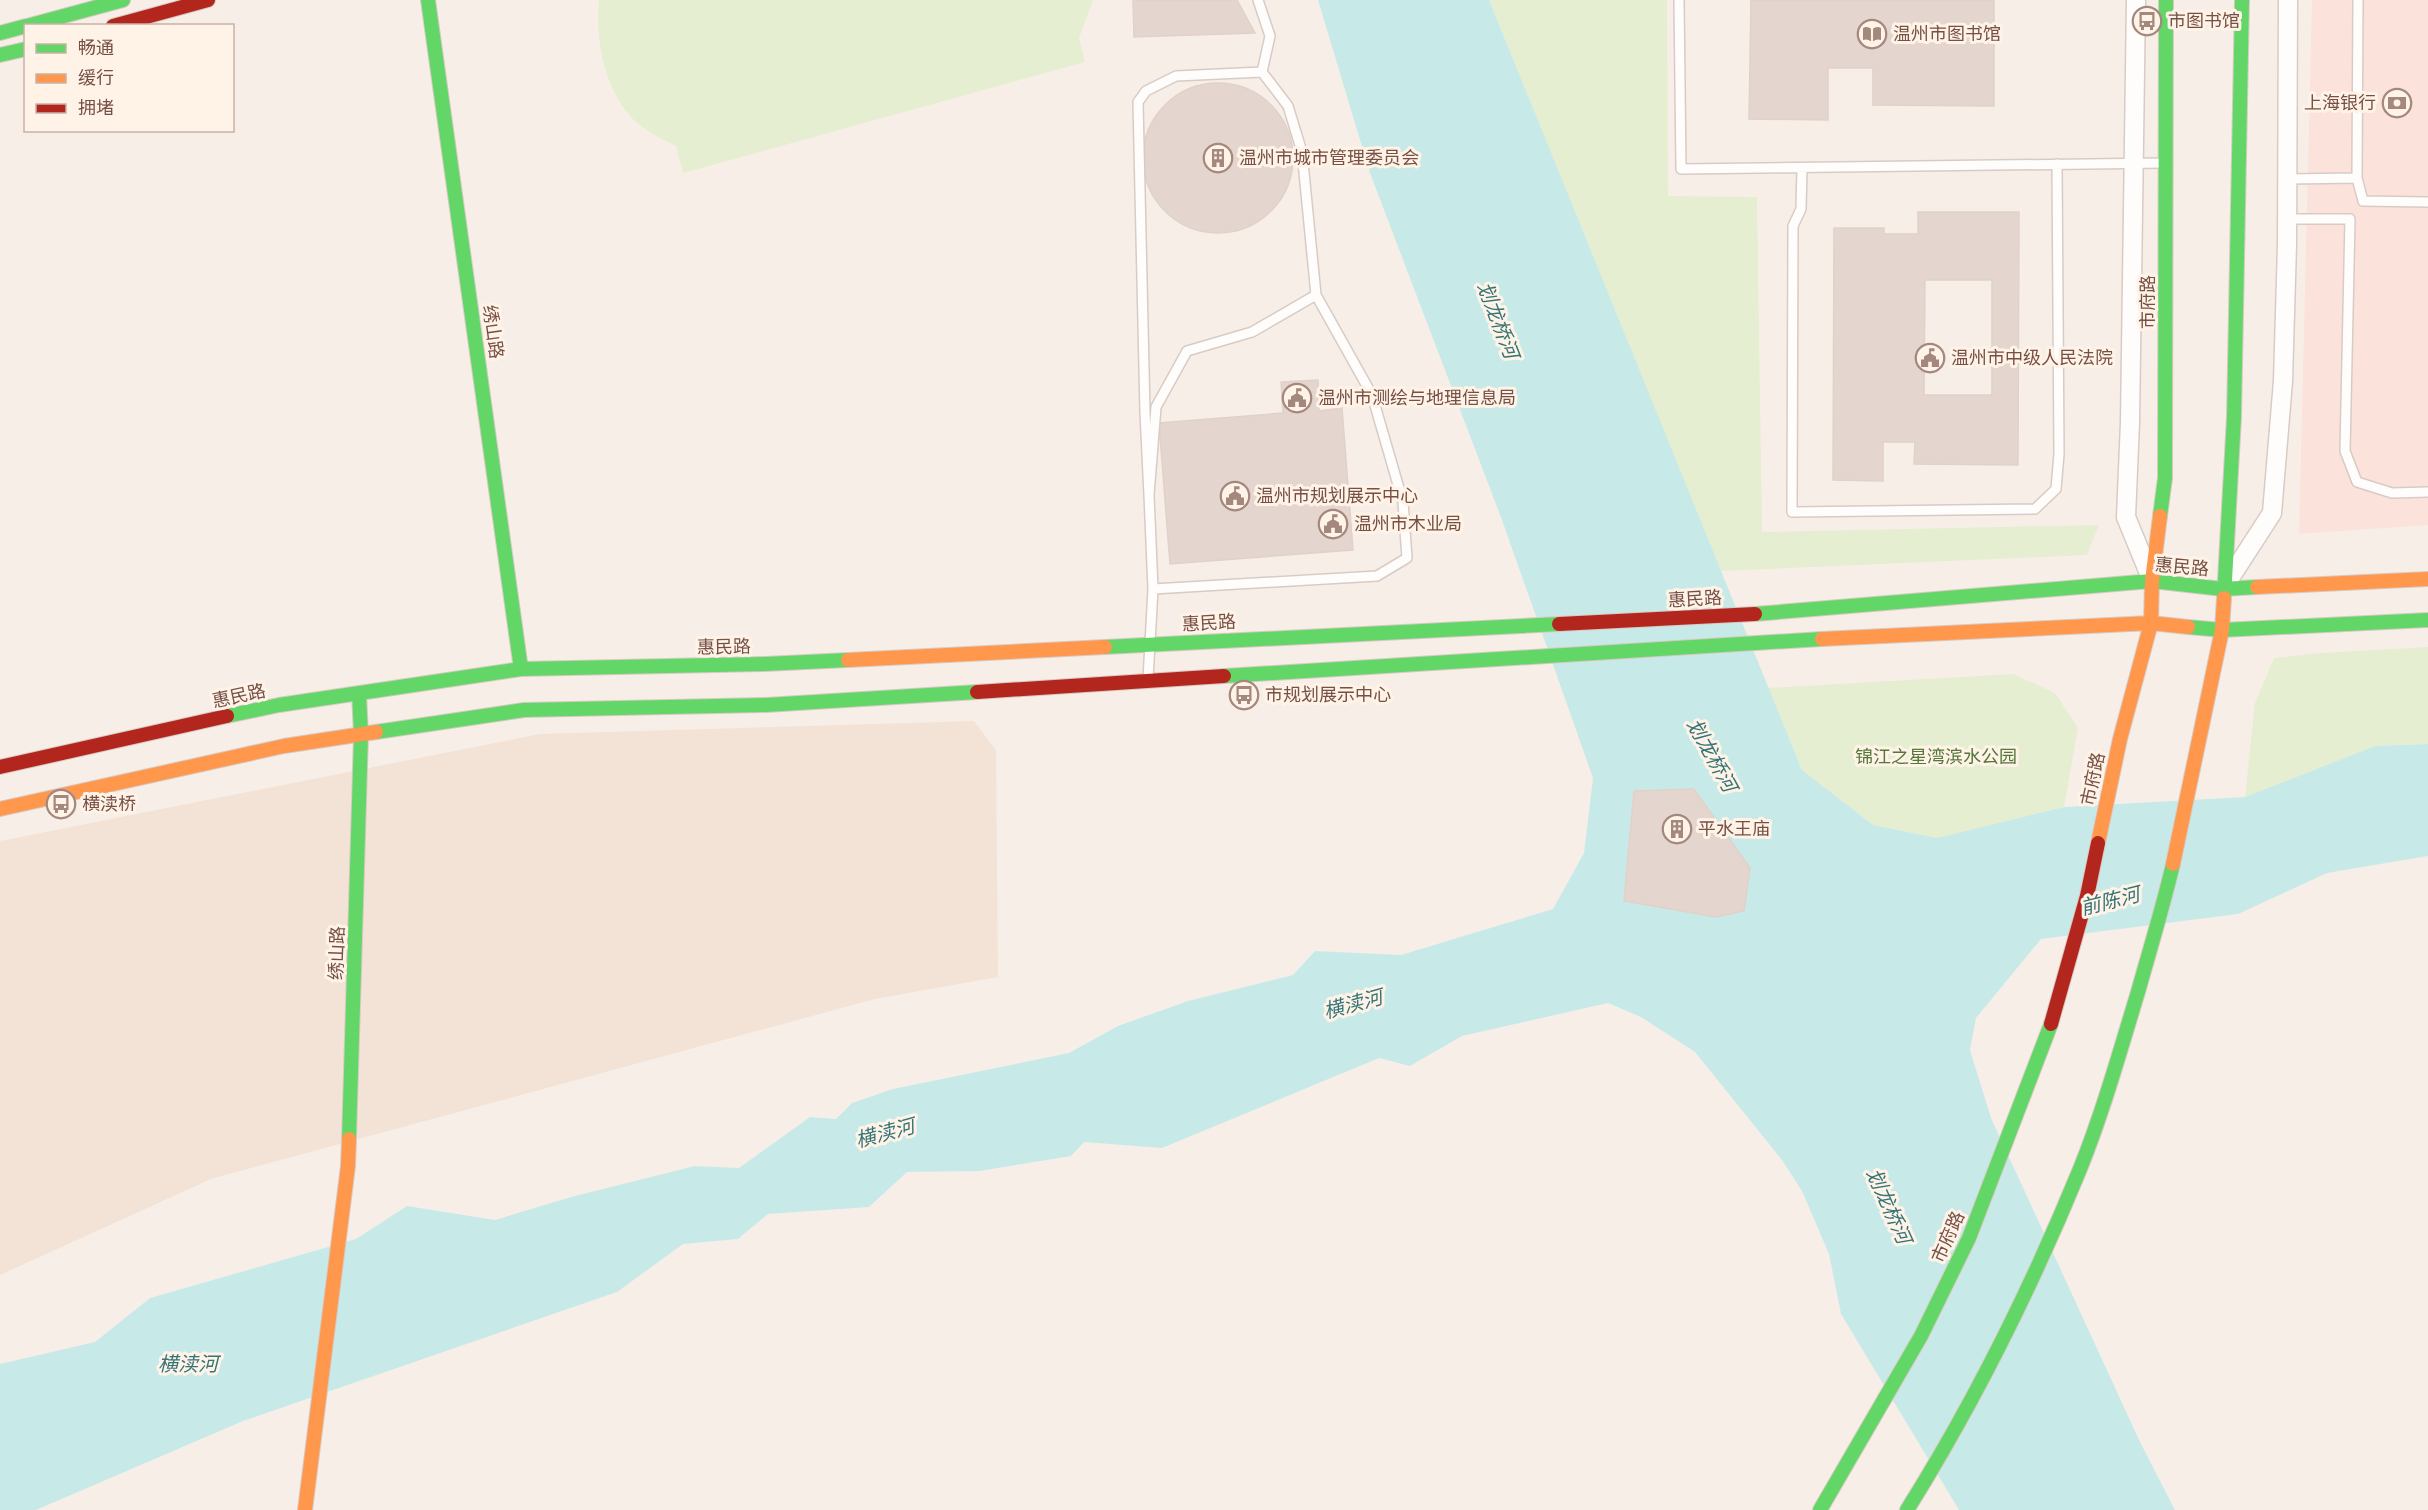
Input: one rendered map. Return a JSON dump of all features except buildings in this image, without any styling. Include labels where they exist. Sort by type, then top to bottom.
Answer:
[{"type":"main road","points":[[33,24],[123,0]]},
{"type":"main road","points":[[120,24],[208,0]]},
{"type":"main road","name":"绣山路","points":[[428,0],[521,669]]},
{"type":"main road","name":"市府路","points":[[1820,1510],[1921,1336],[1969,1238],[2006,1144],[2050,1026],[2087,896],[2120,740],[2151,623],[2152,581],[2165,478],[2166,0]]},
{"type":"main road","points":[[1908,1510],[1986,1370],[2031,1278],[2080,1168],[2122,1045],[2166,896],[2222,630],[2235,417],[2242,0]]},
{"type":"main road","points":[[0,33],[24,27]]},
{"type":"main road","points":[[0,55],[24,49]]},
{"type":"main road","name":"惠民路","points":[[0,767],[279,705],[521,669],[765,664],[1779,613],[2152,581],[2223,588],[2428,579]]},
{"type":"main road","points":[[0,808],[284,746],[524,710],[766,705],[1779,641],[2151,623],[2222,630],[2428,620]]},
{"type":"main road","name":"绣山路","points":[[305,1510],[348,1166],[361,735],[358,693]]},
{"type":"street","points":[[2136,0],[2130,422],[2126,517],[2152,581]]},
{"type":"street","points":[[2223,588],[2272,513],[2283,381],[2287,219],[2288,0]]},
{"type":"lane","points":[[1153,589],[1377,576],[1407,558],[1403,502],[1372,395],[1316,295],[1302,152],[1288,106],[1262,72],[1270,36],[1258,0]]},
{"type":"lane","points":[[1679,0],[1681,169],[2166,163]]},
{"type":"lane","points":[[2358,0],[2357,178],[2363,201],[2428,202]]},
{"type":"lane","points":[[1148,681],[1153,589],[1145,413],[1138,102],[1146,91],[1176,76],[1262,72]]},
{"type":"lane","points":[[1802,168],[1801,209],[1793,226],[1792,512],[1845,512],[2035,509],[2056,489],[2060,454],[2057,164]]},
{"type":"lane","points":[[2287,178],[2357,178]]},
{"type":"lane","points":[[2287,219],[2350,219],[2345,451],[2357,482],[2391,493],[2428,492]]},
{"type":"lane","points":[[1149,495],[1156,407],[1187,351],[1252,332],[1316,295]]},
{"type":"shaded area","points":[[2312,0],[2428,0],[2428,525],[2299,534]]},
{"type":"shaded area","points":[[974,721],[996,750],[998,977],[875,999],[211,1179],[0,1275],[0,841],[540,734]]},
{"type":"green space","points":[[599,0],[1093,0],[1079,38],[1085,62],[683,173],[676,146],[651,133],[634,120],[613,90],[600,45]]},
{"type":"green space","points":[[1489,0],[1667,0],[1668,196],[1757,197],[1762,532],[2099,525],[2087,555],[1720,571]]},
{"type":"green space","points":[[2428,647],[2428,744],[2375,746],[2245,797],[2255,703],[2274,658]]},
{"type":"green space","name":"锦江之星湾滨水公园","points":[[2013,674],[2055,693],[2078,728],[2064,807],[1937,838],[1873,825],[1802,770],[1768,688]]},
{"type":"water","points":[[1318,0],[1489,0],[1802,770],[1873,825],[1937,838],[2064,807],[2245,797],[2375,746],[2428,744],[2428,856],[2327,873],[2238,914],[2041,939],[1976,1018],[1970,1050],[1991,1118],[2140,1442],[2175,1510],[1959,1510],[1841,1314],[1829,1254],[1802,1191],[1782,1160],[1695,1052],[1641,1017],[1608,1003],[1462,1036],[1410,1066],[1379,1058],[1162,1148],[1084,1142],[1071,1156],[980,1171],[907,1172],[869,1207],[768,1214],[738,1239],[683,1244],[617,1292],[243,1421],[36,1510],[0,1510],[0,1364],[95,1342],[150,1298],[356,1239],[407,1206],[495,1220],[571,1197],[695,1166],[739,1168],[810,1117],[836,1119],[852,1103],[893,1089],[1069,1053],[1118,1026],[1188,1001],[1293,975],[1315,951],[1401,955],[1553,909],[1584,853],[1593,778],[1502,520],[1370,173]],"holes":[[[1695,789],[1750,868],[1744,911],[1716,917],[1625,901],[1634,791]]]},
{"type":"traffic: fast","points":[[34,24],[123,0]]},
{"type":"traffic: fast","points":[[428,0],[521,669]]},
{"type":"traffic: fast","points":[[2160,516],[2165,478],[2166,0]]},
{"type":"traffic: fast","points":[[2224,598],[2234,417],[2242,0]]},
{"type":"traffic: fast","points":[[0,33],[24,27]]},
{"type":"traffic: fast","points":[[0,55],[24,49]]},
{"type":"traffic: fast","points":[[1755,614],[2152,581],[2223,589],[2257,587]]},
{"type":"traffic: fast","points":[[2188,627],[2222,630],[2428,620]]},
{"type":"traffic: fast","points":[[1105,647],[1559,624]]},
{"type":"traffic: fast","points":[[1224,676],[1822,639]]},
{"type":"traffic: fast","points":[[227,716],[279,705],[521,669],[848,660]]},
{"type":"traffic: fast","points":[[376,732],[524,710],[766,705],[977,692]]},
{"type":"traffic: fast","points":[[349,1139],[361,735],[359,693]]},
{"type":"traffic: fast","points":[[1907,1510],[1956,1428],[2001,1343],[2080,1169],[2118,1059],[2173,864]]},
{"type":"traffic: fast","points":[[1820,1510],[1921,1336],[1969,1238],[2051,1024]]},
{"type":"traffic: slow","points":[[2098,843],[2120,739],[2151,623],[2152,581],[2160,516]]},
{"type":"traffic: slow","points":[[2257,587],[2428,579]]},
{"type":"traffic: slow","points":[[2173,864],[2222,630],[2224,598]]},
{"type":"traffic: slow","points":[[1822,639],[2151,623],[2188,627]]},
{"type":"traffic: slow","points":[[848,660],[1105,647]]},
{"type":"traffic: slow","points":[[0,809],[284,746],[376,732]]},
{"type":"traffic: slow","points":[[305,1510],[348,1166],[349,1139]]},
{"type":"traffic: jam","points":[[120,24],[208,0]]},
{"type":"traffic: jam","points":[[1559,624],[1755,614]]},
{"type":"traffic: jam","points":[[977,692],[1224,676]]},
{"type":"traffic: jam","points":[[0,767],[227,716]]},
{"type":"traffic: jam","points":[[2051,1024],[2087,896],[2098,843]]},
{"type":"place","name":"市图书馆","points":[[2147,21]]},
{"type":"place","name":"温州市图书馆","points":[[1872,34]]},
{"type":"place","name":"上海银行","points":[[2397,103]]},
{"type":"place","name":"温州市城市管理委员会","points":[[1218,158]]},
{"type":"place","name":"温州市中级人民法院","points":[[1930,358]]},
{"type":"place","name":"温州市测绘与地理信息局","points":[[1297,398]]},
{"type":"place","name":"温州市规划展示中心","points":[[1235,496]]},
{"type":"place","name":"温州市木业局","points":[[1333,524]]},
{"type":"place","name":"市规划展示中心","points":[[1244,695]]},
{"type":"place","name":"横渎桥","points":[[61,804]]},
{"type":"place","name":"平水王庙","points":[[1677,829]]},
{"type":"water label","name":"划龙桥河","points":[[1498,320]]},
{"type":"water label","name":"划龙桥河","points":[[1712,755]]},
{"type":"water label","name":"前陈河","points":[[2110,901]]},
{"type":"water label","name":"横渎河","points":[[1353,1004]]},
{"type":"water label","name":"横渎河","points":[[885,1133]]},
{"type":"water label","name":"划龙桥河","points":[[1889,1206]]},
{"type":"water label","name":"横渎河","points":[[188,1364]]}]
